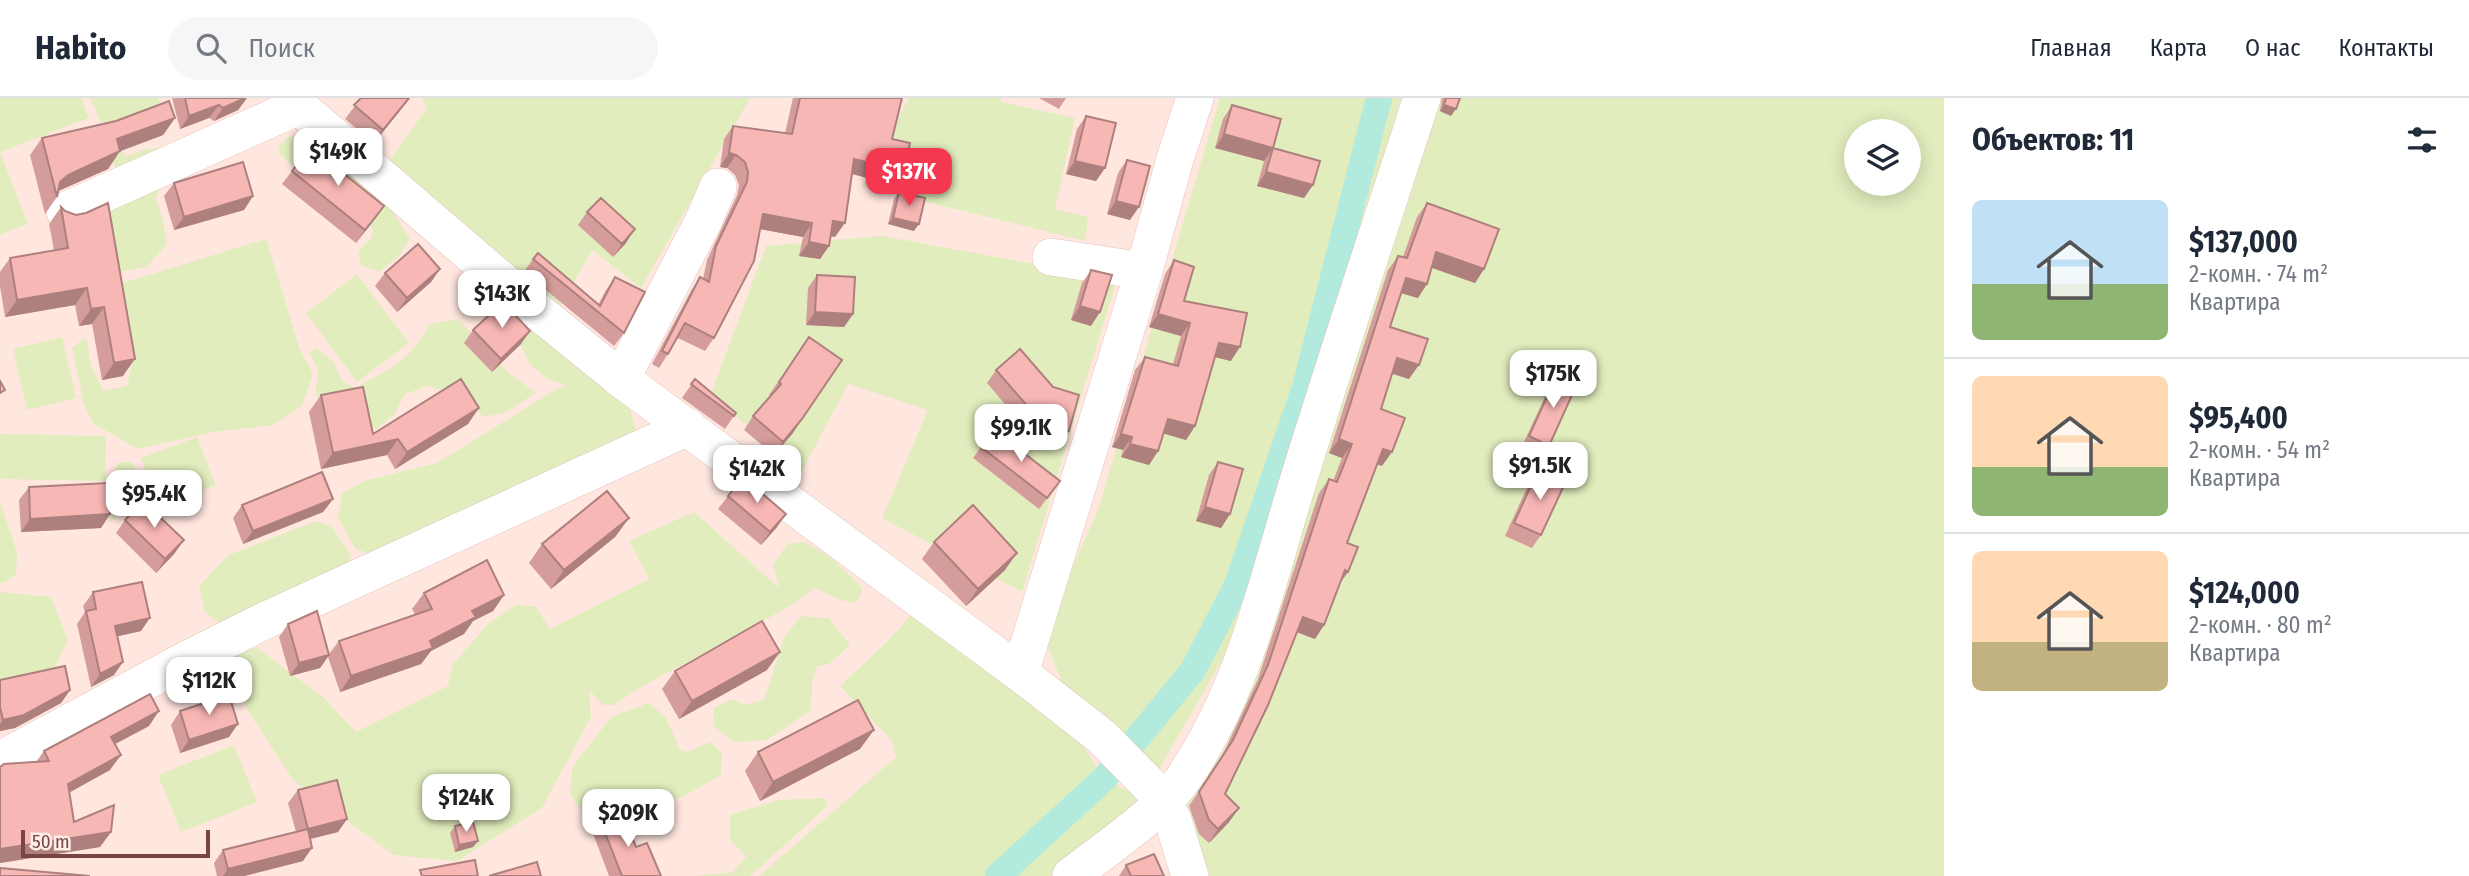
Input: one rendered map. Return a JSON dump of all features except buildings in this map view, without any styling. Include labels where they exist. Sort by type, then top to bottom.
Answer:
[{"type":"street","points":[[1020,673],[1195,98]]},
{"type":"street","points":[[1071,876],[1158,796],[1182,781],[1222,709],[1244,660],[1300,473],[1422,98]]},
{"type":"street","points":[[65,211],[294,102],[621,379],[1020,673],[1102,737],[1158,796],[1173,820],[1191,876]]},
{"type":"street","points":[[621,379],[675,278],[719,187]]},
{"type":"street","points":[[1051,257],[1144,271]]},
{"type":"street","points":[[0,760],[251,628],[688,427]]},
{"type":"green space","points":[[0,98],[81,98],[89,118],[0,152]]},
{"type":"green space","points":[[90,98],[158,98],[162,105],[121,122],[101,122]]},
{"type":"green space","points":[[422,98],[750,98],[641,288],[592,250],[559,309],[387,164],[427,108]]},
{"type":"green space","points":[[909,98],[1001,98],[1001,102],[1075,118],[1055,209],[1088,217],[1085,241],[862,186]]},
{"type":"green space","points":[[1220,98],[1401,98],[1367,220],[1272,529],[1239,612],[1227,652],[1159,769],[1110,719],[1067,695],[1048,647],[1059,597],[1098,510]]},
{"type":"green space","points":[[1417,98],[1944,98],[1944,876],[1181,876],[1166,830],[1122,816],[1052,876],[759,876],[896,757],[892,741],[840,686],[888,641],[916,609],[1055,700],[1104,779],[1161,807],[1263,611]]},
{"type":"green space","points":[[304,136],[389,206],[410,239],[399,256],[379,272],[361,265],[358,252],[371,238],[373,229],[280,155],[278,147],[288,137]]},
{"type":"green space","points":[[111,144],[127,156],[146,149],[165,147],[169,169],[156,198],[167,244],[147,267],[119,272],[105,223],[117,173],[109,150]]},
{"type":"green space","points":[[0,152],[28,224],[0,235]]},
{"type":"green space","points":[[882,236],[1117,279],[1022,592],[882,518],[928,410],[848,384],[801,473],[711,394],[766,246]]},
{"type":"green space","points":[[266,239],[300,350],[313,374],[302,406],[273,425],[213,432],[138,449],[94,424],[84,405],[72,347],[86,338],[91,365],[103,391],[127,386],[133,360],[117,282],[126,282]]},
{"type":"green space","points":[[357,274],[409,343],[357,382],[306,313]]},
{"type":"green space","points":[[517,314],[630,407],[636,431],[383,560],[355,548],[338,518],[342,493],[367,480],[437,463],[565,384],[547,379],[530,364],[509,322]]},
{"type":"green space","points":[[458,319],[511,375],[536,393],[504,413],[483,417],[467,398],[428,386],[405,394],[394,415],[376,429],[363,419],[319,403],[316,391],[318,369],[309,353],[315,348],[334,362],[342,381],[355,388],[407,356],[430,324]]},
{"type":"green space","points":[[62,337],[76,398],[27,410],[13,349]]},
{"type":"green space","points":[[0,434],[106,436],[105,481],[0,479]]},
{"type":"green space","points":[[197,437],[216,485],[160,507],[141,458]]},
{"type":"green space","points":[[130,461],[143,479],[144,499],[110,522],[106,500],[110,485],[118,463]]},
{"type":"green space","points":[[0,501],[17,553],[16,574],[0,583]]},
{"type":"green space","points":[[694,512],[779,588],[773,565],[787,544],[805,542],[833,559],[863,589],[856,603],[840,600],[815,588],[794,604],[613,705],[603,705],[589,690],[591,717],[542,808],[457,861],[393,855],[293,780],[248,711],[232,672],[236,651],[257,648],[323,697],[356,732],[448,686],[453,664],[489,623],[518,604],[536,607],[550,629],[649,579],[629,541]]},
{"type":"green space","points":[[316,521],[331,526],[351,556],[349,575],[223,627],[204,610],[199,586],[229,555]]},
{"type":"green space","points":[[0,592],[51,597],[68,640],[52,672],[0,682]]},
{"type":"green space","points":[[801,616],[829,618],[850,645],[829,664],[817,666],[812,684],[811,710],[767,740],[734,742],[713,726],[714,708],[732,699],[745,705],[764,700],[784,637]]},
{"type":"green space","points":[[648,703],[665,716],[680,750],[688,752],[710,742],[722,753],[721,775],[684,796],[624,815],[582,812],[570,793],[573,766],[611,717]]},
{"type":"green space","points":[[234,745],[257,802],[181,832],[158,775]]},
{"type":"green space","points":[[825,798],[828,804],[822,811],[750,876],[694,876],[732,872],[746,857],[730,839],[730,815],[778,800]]},
{"type":"waterway","points":[[998,876],[1104,779],[1193,670],[1237,585],[1305,387],[1379,98]]}]
